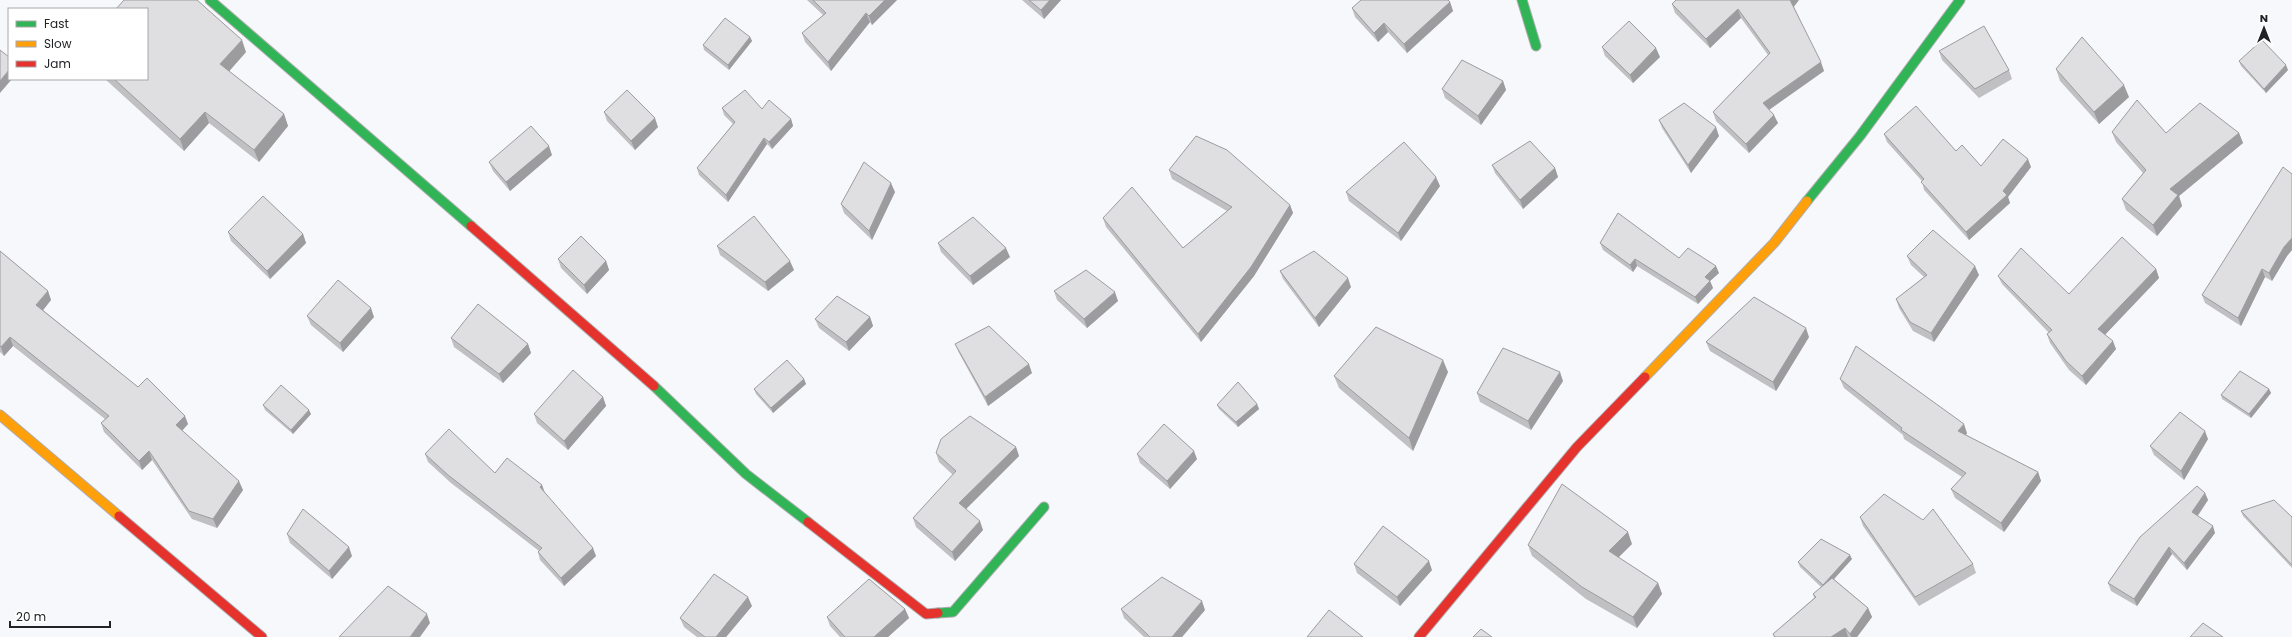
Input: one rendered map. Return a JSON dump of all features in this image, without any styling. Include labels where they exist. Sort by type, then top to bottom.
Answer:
[{"type":"street","points":[[210,0],[401,163],[558,303],[644,376],[746,474],[926,614],[953,612],[1044,507]]},
{"type":"street","points":[[1522,0],[1536,46]]},
{"type":"street","points":[[1419,637],[1577,447],[1774,243],[1860,136],[1960,0]]},
{"type":"street","points":[[0,415],[262,637]]},
{"type":"building","points":[[124,0],[197,0],[242,40],[220,64],[284,114],[254,150],[205,112],[180,139],[115,80],[148,80],[148,8],[117,8]]},
{"type":"building","points":[[813,0],[885,0],[869,16],[866,13],[828,62],[802,33],[826,13]]},
{"type":"building","points":[[1029,0],[1050,0],[1041,10]]},
{"type":"building","points":[[1361,0],[1448,0],[1450,2],[1404,44],[1384,23],[1374,33],[1352,8]]},
{"type":"building","points":[[1676,0],[1790,0],[1821,62],[1763,103],[1774,115],[1746,144],[1713,112],[1770,53],[1738,9],[1706,39],[1672,4]]},
{"type":"building","points":[[725,18],[750,37],[728,65],[703,45]]},
{"type":"building","points":[[1629,21],[1656,48],[1630,75],[1602,47]]},
{"type":"building","points":[[1984,26],[2009,70],[1975,89],[1939,51]]},
{"type":"building","points":[[2082,37],[2124,85],[2094,112],[2056,69]]},
{"type":"building","points":[[2262,40],[2286,65],[2264,89],[2239,61]]},
{"type":"building","points":[[0,50],[8,56],[8,71],[0,81]]},
{"type":"building","points":[[1462,60],[1503,81],[1478,116],[1442,89]]},
{"type":"building","points":[[627,90],[655,118],[631,141],[604,112]]},
{"type":"building","points":[[745,90],[762,109],[769,100],[791,119],[769,142],[764,138],[726,195],[697,168],[735,122],[722,108]]},
{"type":"building","points":[[2137,100],[2166,133],[2200,103],[2239,133],[2170,189],[2178,195],[2153,225],[2122,199],[2146,170],[2112,132]]},
{"type":"building","points":[[1684,103],[1716,127],[1688,165],[1659,120]]},
{"type":"building","points":[[1916,106],[1956,151],[1962,145],[1981,166],[2003,139],[2028,159],[2003,191],[2007,195],[1966,232],[1921,182],[1924,179],[1884,134]]},
{"type":"building","points":[[531,126],[549,146],[506,182],[489,162]]},
{"type":"building","points":[[1196,136],[1227,150],[1290,205],[1251,267],[1198,334],[1103,218],[1132,187],[1183,248],[1232,207],[1169,170]]},
{"type":"building","points":[[1530,141],[1555,168],[1520,200],[1492,165]]},
{"type":"building","points":[[1404,142],[1436,177],[1398,233],[1346,192]]},
{"type":"building","points":[[864,162],[891,183],[869,231],[841,204]]},
{"type":"building","points":[[2283,167],[2292,174],[2292,238],[2284,247],[2269,273],[2262,269],[2238,318],[2202,295]]},
{"type":"building","points":[[263,196],[303,234],[267,271],[228,232]]},
{"type":"building","points":[[1618,213],[1679,258],[1688,248],[1716,266],[1705,277],[1710,281],[1695,297],[1635,259],[1630,265],[1600,243]]},
{"type":"building","points":[[754,216],[790,261],[765,282],[717,246]]},
{"type":"building","points":[[973,217],[1006,248],[970,276],[938,243]]},
{"type":"building","points":[[1933,230],[1975,266],[1931,333],[1910,322],[1896,299],[1927,275],[1907,256]]},
{"type":"building","points":[[581,236],[606,261],[584,285],[558,259]]},
{"type":"building","points":[[2122,237],[2156,269],[2098,329],[2113,341],[2082,376],[2066,361],[2047,334],[2052,330],[1998,276],[2021,248],[2069,294]]},
{"type":"building","points":[[0,251],[48,291],[36,305],[138,387],[147,378],[185,416],[176,425],[239,481],[213,519],[189,511],[149,451],[139,461],[101,423],[109,416],[10,337],[1,347],[0,346]]},
{"type":"building","points":[[1314,251],[1348,278],[1315,318],[1280,271]]},
{"type":"building","points":[[1086,270],[1115,292],[1084,319],[1054,291]]},
{"type":"building","points":[[338,280],[371,308],[340,343],[307,316]]},
{"type":"building","points":[[837,296],[870,317],[846,342],[815,319]]},
{"type":"building","points":[[1754,297],[1806,328],[1773,382],[1706,342]]},
{"type":"building","points":[[478,304],[528,344],[499,374],[451,338]]},
{"type":"building","points":[[989,326],[1029,364],[985,397],[955,344]]},
{"type":"building","points":[[1376,327],[1443,360],[1409,438],[1334,376]]},
{"type":"building","points":[[1856,346],[1964,424],[1958,431],[2038,472],[2001,523],[1951,489],[1966,473],[1901,430],[1902,428],[1840,379]]},
{"type":"building","points":[[1503,348],[1560,372],[1528,421],[1477,393]]},
{"type":"building","points":[[787,360],[804,379],[771,408],[754,389]]},
{"type":"building","points":[[573,370],[603,397],[564,441],[534,414]]},
{"type":"building","points":[[2240,371],[2269,389],[2249,414],[2221,395]]},
{"type":"building","points":[[1238,382],[1257,404],[1236,422],[1217,405]]},
{"type":"building","points":[[281,385],[309,410],[291,430],[263,405]]},
{"type":"building","points":[[2180,412],[2205,431],[2181,471],[2150,446]]},
{"type":"building","points":[[970,416],[1016,447],[959,503],[980,521],[952,552],[913,518],[956,471],[936,453],[941,439]]},
{"type":"building","points":[[1164,424],[1194,451],[1167,481],[1137,454]]},
{"type":"building","points":[[449,429],[495,473],[507,458],[542,485],[540,487],[593,548],[561,578],[538,552],[542,548],[448,475],[425,454]]},
{"type":"building","points":[[1562,484],[1628,532],[1609,551],[1658,583],[1633,617],[1582,587],[1528,545]]},
{"type":"building","points":[[2197,486],[2205,493],[2192,512],[2213,526],[2184,563],[2169,547],[2134,599],[2108,583],[2140,537]]},
{"type":"building","points":[[1884,494],[1923,520],[1933,509],[1973,564],[1915,597],[1860,517]]},
{"type":"building","points":[[2274,500],[2292,517],[2292,565],[2241,511]]},
{"type":"building","points":[[303,509],[349,547],[329,571],[287,534]]},
{"type":"building","points":[[1383,526],[1429,561],[1397,597],[1354,564]]},
{"type":"building","points":[[1821,539],[1850,555],[1823,585],[1798,562]]},
{"type":"building","points":[[714,574],[748,597],[716,637],[705,637],[680,618]]},
{"type":"building","points":[[1162,577],[1202,601],[1172,637],[1150,637],[1121,609]]},
{"type":"building","points":[[1832,578],[1868,608],[1850,634],[1845,628],[1831,637],[1775,637],[1773,634],[1816,597],[1813,594]]},
{"type":"building","points":[[869,579],[905,609],[874,637],[845,637],[827,617]]},
{"type":"building","points":[[388,586],[427,614],[410,637],[339,637]]},
{"type":"building","points":[[1329,610],[1363,637],[1307,637]]},
{"type":"building","points":[[2203,623],[2223,637],[2190,637]]},
{"type":"building","points":[[1481,629],[1492,637],[1473,637]]},
{"type":"traffic: fast","points":[[210,0],[471,226]]},
{"type":"traffic: fast","points":[[1522,0],[1536,46]]},
{"type":"traffic: fast","points":[[1807,201],[1860,136],[1960,0]]},
{"type":"traffic: fast","points":[[654,386],[746,474],[808,522]]},
{"type":"traffic: fast","points":[[938,613],[953,612],[1044,507]]},
{"type":"traffic: slow","points":[[1645,377],[1774,243],[1807,201]]},
{"type":"traffic: slow","points":[[0,415],[119,516]]},
{"type":"traffic: jam","points":[[471,226],[654,386]]},
{"type":"traffic: jam","points":[[1419,637],[1577,447],[1645,377]]},
{"type":"traffic: jam","points":[[119,516],[262,637]]},
{"type":"traffic: jam","points":[[808,522],[926,614],[938,613]]}]
